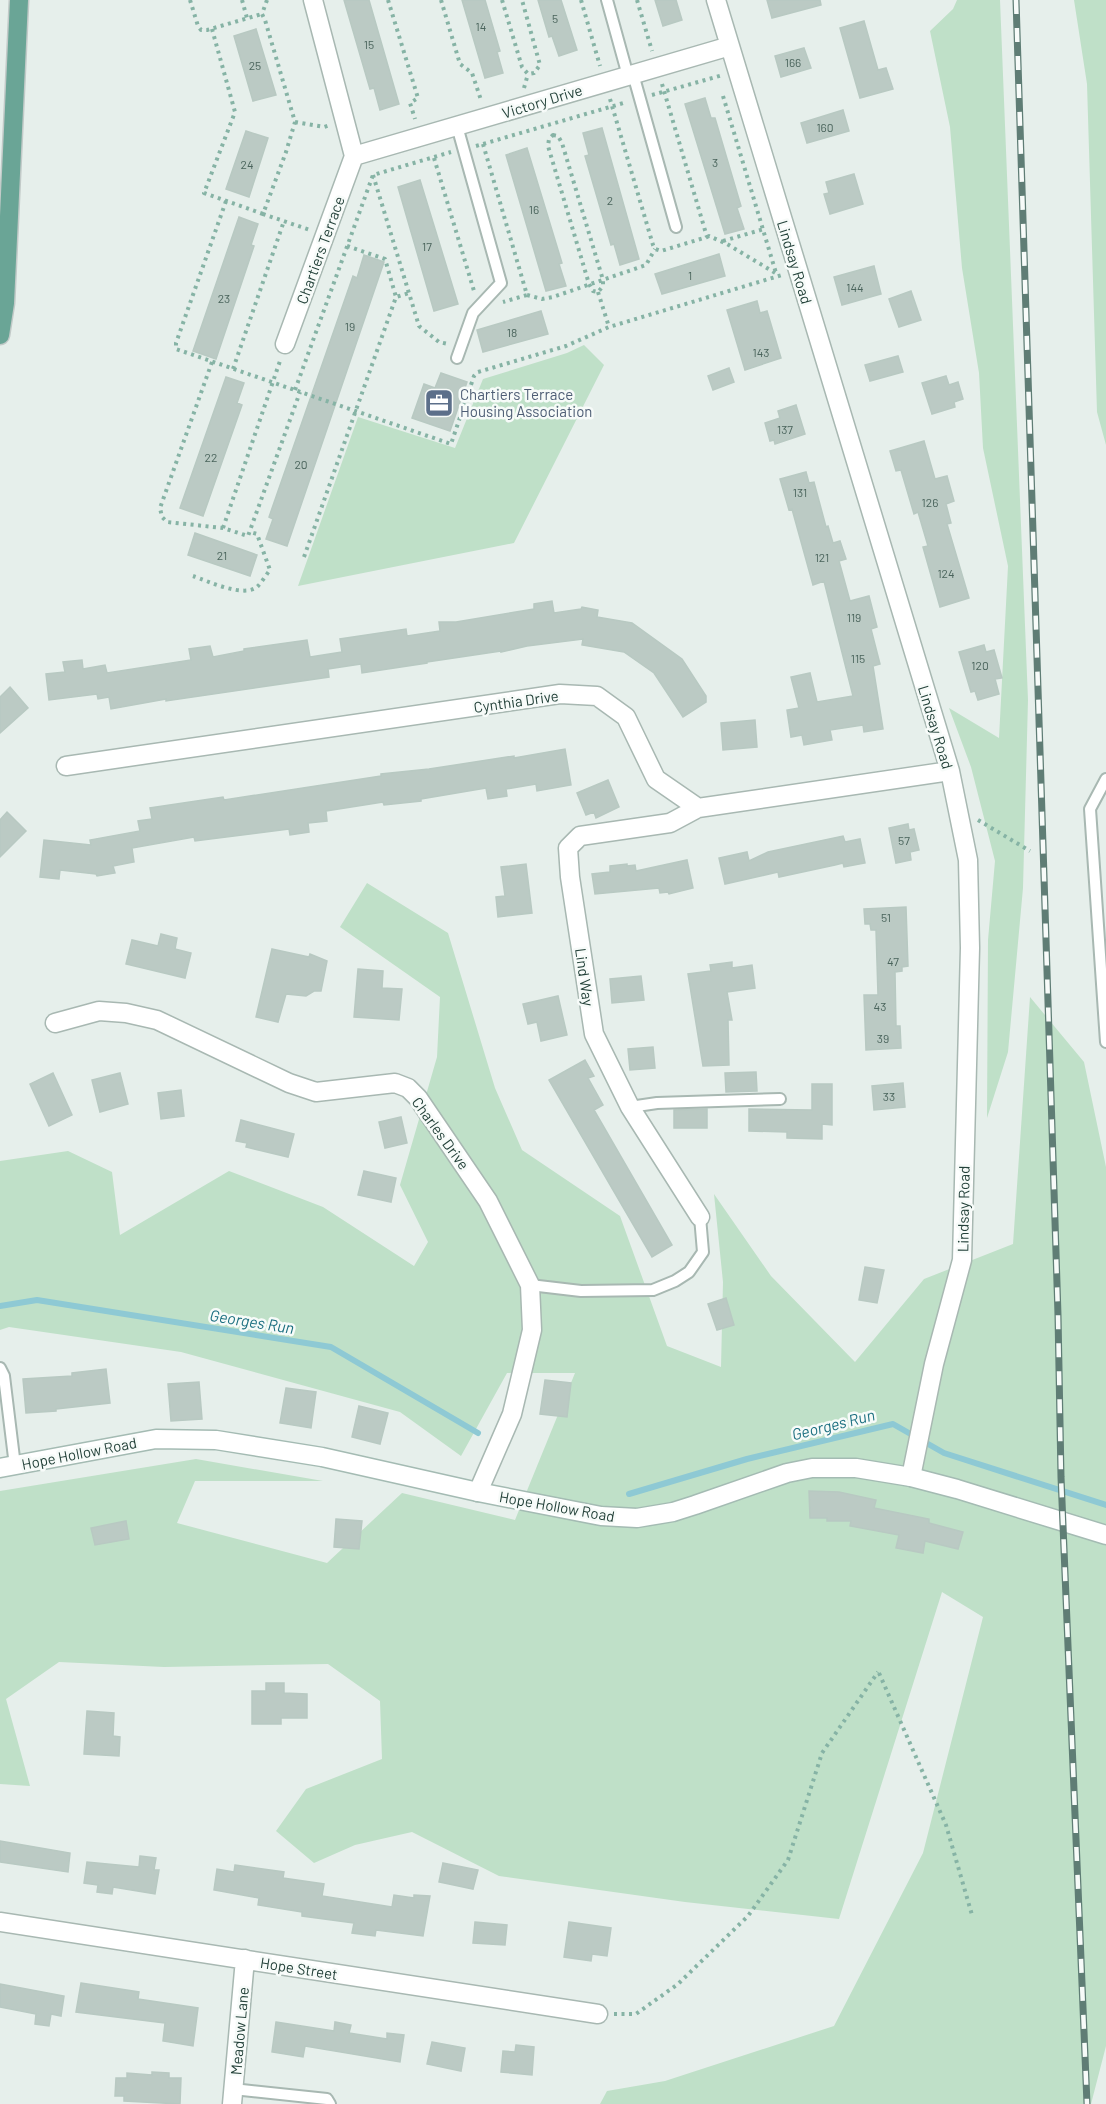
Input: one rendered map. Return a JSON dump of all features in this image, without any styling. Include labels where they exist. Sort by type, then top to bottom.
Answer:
[{"type":"main road","points":[[0,335],[5,303],[7,101],[19,0]]},
{"type":"street","points":[[313,0],[354,156]]},
{"type":"street","name":"Lindsay Road","points":[[716,0],[783,224],[784,273],[950,771],[968,860],[970,948],[962,1260],[934,1365],[911,1477]]},
{"type":"street","name":"Victory Drive","points":[[354,156],[457,126],[628,70],[730,46]]},
{"type":"street","name":"Chartiers Terrace","points":[[285,345],[354,156]]},
{"type":"street","name":"Cynthia Drive","points":[[66,766],[560,694],[597,696],[626,717],[656,779],[698,807]]},
{"type":"street","points":[[698,807],[950,771]]},
{"type":"street","name":"Lind Way","points":[[698,807],[670,823],[580,836],[568,848],[594,1034],[630,1107],[700,1217]]},
{"type":"street","name":"Charles Drive","points":[[55,1023],[99,1011],[126,1012],[158,1020],[290,1083],[316,1092],[395,1083],[408,1088],[418,1098],[488,1201],[530,1284],[532,1330],[512,1414],[478,1492]]},
{"type":"street","name":"Hope Hollow Road","points":[[7,1467],[156,1439],[216,1440],[322,1457],[478,1492],[601,1516],[637,1518],[673,1512],[787,1473],[812,1468],[856,1468],[911,1477],[1029,1510],[1106,1535]]},
{"type":"street","name":"Hope Street","points":[[0,1922],[501,2001],[598,2014]]},
{"type":"street","name":"Meadow Lane","points":[[232,2096],[245,1959]]},
{"type":"lane","points":[[608,0],[676,227]]},
{"type":"lane","points":[[457,126],[501,283],[473,313],[457,358]]},
{"type":"lane","points":[[1106,779],[1090,809],[1106,1041]]},
{"type":"lane","points":[[630,1107],[657,1103],[780,1099]]},
{"type":"lane","points":[[530,1284],[581,1291],[653,1290],[689,1272],[703,1252],[700,1217]]},
{"type":"lane","points":[[0,1368],[4,1376],[7,1467]]},
{"type":"lane","points":[[232,2096],[306,2095],[327,2099],[330,2104]]},
{"type":"path","points":[[190,0],[201,30],[212,29],[262,14]]},
{"type":"path","points":[[242,0],[247,18]]},
{"type":"path","points":[[262,14],[267,0]]},
{"type":"path","points":[[388,0],[418,98],[410,103],[415,120],[405,123]]},
{"type":"path","points":[[441,0],[460,64],[472,73],[481,101],[492,98]]},
{"type":"path","points":[[502,0],[522,67],[528,74]]},
{"type":"path","points":[[522,0],[540,65],[534,72],[528,74]]},
{"type":"path","points":[[262,14],[266,20],[295,122],[263,214]]},
{"type":"path","points":[[212,29],[235,111],[204,193],[325,236]]},
{"type":"path","points":[[590,69],[628,70],[662,48]]},
{"type":"path","points":[[710,51],[763,230],[784,273]]},
{"type":"path","points":[[534,72],[536,79]]},
{"type":"path","points":[[528,74],[524,89],[531,87]]},
{"type":"path","points":[[295,122],[324,127],[345,121]]},
{"type":"path","points":[[549,125],[553,135]]},
{"type":"path","points":[[427,135],[479,306]]},
{"type":"path","points":[[553,135],[558,136],[562,143],[603,280],[603,286],[598,292]]},
{"type":"path","points":[[553,135],[549,139],[548,146],[589,284],[593,291],[598,292]]},
{"type":"path","points":[[373,175],[419,326],[439,342],[461,347]]},
{"type":"path","points":[[226,201],[176,343],[176,349],[451,444],[474,376],[478,372],[566,346],[609,327],[784,273]]},
{"type":"path","points":[[233,369],[284,221]]},
{"type":"path","points":[[722,242],[783,224]]},
{"type":"path","points":[[707,237],[722,242],[784,273]]},
{"type":"path","points":[[304,557],[396,297],[385,258],[347,246]]},
{"type":"path","points":[[527,295],[542,299],[646,265],[655,249]]},
{"type":"path","points":[[598,292],[609,327]]},
{"type":"path","points":[[396,297],[409,293]]},
{"type":"path","points":[[223,528],[285,345]]},
{"type":"path","points":[[212,362],[160,508],[162,517],[167,522],[223,528],[248,536],[300,392]]},
{"type":"path","points":[[193,576],[235,590],[257,588],[270,570],[257,534],[250,532]]},
{"type":"path","points":[[977,820],[1030,851]]},
{"type":"path","points":[[598,2014],[636,2014],[678,1984],[748,1916],[788,1860],[822,1753],[878,1672],[946,1826],[972,1915]]},
{"type":"green space","points":[[957,0],[1000,0],[1028,700],[1023,888],[1008,1052],[987,1118],[988,940],[995,861],[971,767],[949,708],[999,738],[1008,566],[983,448],[979,373],[962,268],[950,127],[930,31],[953,9]]},
{"type":"green space","points":[[1074,0],[1106,0],[1106,445],[1097,412],[1087,84]]},
{"type":"green space","points":[[584,345],[604,365],[514,543],[298,586],[358,417],[455,448],[483,379],[567,353]]},
{"type":"green space","points":[[367,883],[448,933],[495,1088],[522,1150],[620,1216],[667,1346],[721,1367],[723,1282],[714,1194],[771,1276],[855,1362],[924,1279],[1013,1244],[1030,997],[1084,1062],[1106,1167],[1106,2046],[1091,2104],[600,2104],[607,2091],[665,2081],[834,2026],[923,1853],[983,1617],[942,1592],[839,1919],[685,1902],[499,1876],[412,1832],[355,1845],[314,1863],[276,1831],[306,1789],[382,1759],[380,1701],[328,1664],[164,1667],[59,1662],[6,1699],[30,1786],[0,1784],[0,1491],[196,1459],[323,1481],[195,1481],[177,1523],[327,1563],[402,1493],[515,1520],[575,1373],[507,1373],[461,1456],[400,1412],[181,1352],[9,1327],[0,1330],[0,1161],[68,1151],[112,1172],[120,1235],[229,1171],[323,1207],[414,1266],[428,1242],[400,1185],[437,1057],[440,997],[340,927]]},
{"type":"building","points":[[344,0],[369,0],[399,104],[380,110],[374,88],[370,89]]},
{"type":"building","points":[[462,0],[485,0],[500,51],[497,52],[503,73],[485,78]]},
{"type":"building","points":[[538,0],[561,0],[577,50],[559,56],[552,36],[549,37]]},
{"type":"building","points":[[655,0],[676,0],[682,20],[663,26]]},
{"type":"building","points":[[767,0],[820,0],[821,5],[772,18]]},
{"type":"building","points":[[864,21],[878,70],[886,68],[893,89],[860,98],[840,28]]},
{"type":"building","points":[[256,29],[276,95],[253,101],[234,36]]},
{"type":"building","points":[[804,48],[811,68],[781,77],[775,56]]},
{"type":"building","points":[[705,98],[711,118],[715,118],[741,206],[737,208],[744,229],[725,234],[685,104]]},
{"type":"building","points":[[843,110],[849,131],[807,143],[801,123]]},
{"type":"building","points":[[602,128],[639,259],[620,265],[614,244],[611,245],[585,156],[589,155],[583,133]]},
{"type":"building","points":[[246,131],[268,138],[249,197],[226,189]]},
{"type":"building","points":[[527,148],[562,263],[559,264],[566,286],[546,291],[506,155]]},
{"type":"building","points":[[854,174],[863,204],[830,214],[824,194],[829,193],[826,182]]},
{"type":"building","points":[[420,180],[458,304],[434,311],[398,187]]},
{"type":"building","points":[[239,217],[258,224],[251,245],[254,246],[216,359],[193,351]]},
{"type":"building","points":[[719,254],[725,276],[662,294],[655,274]]},
{"type":"building","points":[[364,255],[384,262],[287,546],[266,539],[273,519],[269,517],[353,276],[357,278]]},
{"type":"building","points":[[874,266],[881,294],[842,305],[834,277]]},
{"type":"building","points":[[911,291],[921,320],[899,327],[889,299]]},
{"type":"building","points":[[757,301],[760,313],[767,311],[781,358],[745,370],[727,310]]},
{"type":"building","points":[[541,311],[548,334],[483,352],[477,330]]},
{"type":"building","points":[[898,356],[903,372],[870,381],[865,365]]},
{"type":"building","points":[[729,368],[734,382],[713,390],[708,376]]},
{"type":"building","name":"Chartiers Terrace Housing Association","points":[[441,373],[467,382],[450,431],[412,418],[424,384],[435,388]]},
{"type":"building","points":[[946,376],[949,385],[958,382],[963,399],[954,402],[955,407],[932,414],[922,383]]},
{"type":"building","points":[[226,377],[244,383],[237,403],[242,405],[203,516],[180,508]]},
{"type":"building","points":[[796,405],[805,434],[775,444],[774,440],[770,441],[765,423],[780,418],[778,411]]},
{"type":"building","points":[[924,441],[935,479],[947,476],[954,501],[946,504],[951,523],[947,524],[969,598],[940,607],[923,547],[928,546],[918,512],[914,514],[901,470],[896,471],[890,451]]},
{"type":"building","points":[[806,472],[809,483],[814,482],[826,527],[828,526],[833,543],[840,541],[846,559],[839,561],[850,601],[869,596],[877,627],[871,629],[880,664],[873,666],[883,729],[864,732],[863,725],[830,730],[832,740],[804,745],[802,735],[791,737],[787,710],[799,708],[791,677],[810,673],[817,702],[853,696],[824,581],[813,585],[792,509],[789,510],[780,479]]},
{"type":"building","points":[[195,533],[257,555],[250,576],[188,555]]},
{"type":"building","points":[[552,601],[554,613],[582,607],[598,610],[597,617],[632,623],[682,659],[706,696],[706,702],[683,717],[654,673],[624,652],[582,645],[583,639],[362,673],[361,664],[328,669],[329,677],[166,701],[166,699],[111,709],[109,697],[98,699],[97,694],[49,700],[46,674],[65,672],[63,662],[82,660],[83,669],[105,665],[107,673],[191,660],[189,649],[210,646],[213,657],[244,651],[244,649],[307,640],[310,657],[342,652],[340,639],[406,629],[407,636],[440,631],[439,622],[456,622],[534,609],[534,604]]},
{"type":"building","points":[[984,645],[986,652],[994,650],[1002,678],[995,679],[999,694],[978,700],[975,691],[971,692],[959,652]]},
{"type":"building","points":[[10,687],[28,708],[0,733],[0,697]]},
{"type":"building","points":[[755,720],[757,747],[723,750],[721,723]]},
{"type":"building","points":[[565,749],[571,785],[537,791],[536,784],[506,789],[507,796],[488,799],[486,788],[421,799],[421,801],[384,805],[383,802],[326,811],[327,821],[308,823],[309,832],[290,835],[289,829],[195,841],[194,837],[132,848],[134,862],[113,866],[115,873],[97,876],[96,874],[60,870],[59,879],[40,877],[44,840],[91,845],[90,840],[140,831],[138,821],[152,819],[150,808],[223,797],[224,800],[381,776],[381,774],[514,756],[514,758]]},
{"type":"building","points":[[608,780],[619,807],[596,818],[594,812],[586,815],[577,793]]},
{"type":"building","points":[[7,812],[26,831],[0,857],[0,820]]},
{"type":"building","points":[[908,824],[909,830],[914,829],[919,850],[910,852],[911,860],[896,863],[889,828]]},
{"type":"building","points":[[843,836],[845,842],[860,839],[865,863],[844,867],[843,863],[779,877],[778,872],[725,884],[719,858],[747,852],[749,861],[768,852]]},
{"type":"building","points":[[687,860],[693,888],[669,894],[668,892],[660,893],[659,888],[595,894],[592,874],[610,872],[610,866],[635,865],[636,871]]},
{"type":"building","points":[[526,864],[532,913],[498,917],[496,897],[505,896],[501,867]]},
{"type":"building","points":[[906,907],[908,966],[902,967],[902,971],[895,972],[896,1026],[900,1026],[901,1048],[866,1050],[864,995],[878,995],[876,930],[871,930],[870,924],[865,924],[864,909]]},
{"type":"building","points":[[161,934],[177,938],[175,949],[191,953],[185,978],[126,964],[132,940],[158,946]]},
{"type":"building","points":[[272,949],[309,957],[310,954],[327,961],[321,991],[314,991],[306,996],[286,994],[278,1022],[256,1017]]},
{"type":"building","points":[[732,962],[732,968],[752,965],[755,988],[727,992],[732,1020],[728,1020],[729,1065],[703,1066],[688,974],[711,971],[710,965]]},
{"type":"building","points":[[358,969],[383,971],[382,988],[402,989],[399,1020],[354,1017]]},
{"type":"building","points":[[641,976],[644,1000],[612,1003],[610,979]]},
{"type":"building","points":[[558,996],[567,1035],[541,1041],[537,1022],[528,1024],[523,1004]]},
{"type":"building","points":[[653,1047],[655,1068],[630,1070],[628,1049]]},
{"type":"building","points":[[585,1060],[594,1076],[588,1078],[603,1105],[594,1110],[672,1245],[652,1257],[549,1080]]},
{"type":"building","points":[[756,1072],[757,1091],[726,1092],[725,1073]]},
{"type":"building","points":[[53,1073],[72,1115],[49,1126],[30,1084]]},
{"type":"building","points":[[120,1073],[128,1104],[100,1112],[92,1080]]},
{"type":"building","points":[[903,1083],[905,1107],[874,1110],[872,1086]]},
{"type":"building","points":[[812,1084],[832,1084],[832,1125],[822,1124],[822,1139],[787,1138],[787,1132],[749,1131],[749,1109],[812,1110]]},
{"type":"building","points":[[181,1090],[184,1116],[161,1119],[158,1093]]},
{"type":"building","points":[[707,1109],[707,1128],[674,1128],[674,1110]]},
{"type":"building","points":[[401,1117],[407,1143],[385,1148],[379,1122]]},
{"type":"building","points":[[241,1120],[294,1134],[288,1157],[246,1147],[247,1143],[236,1141]]},
{"type":"building","points":[[364,1171],[396,1178],[391,1202],[358,1195]]},
{"type":"building","points":[[865,1267],[884,1270],[877,1303],[859,1300]]},
{"type":"building","points":[[726,1298],[734,1325],[717,1330],[708,1304]]},
{"type":"building","points":[[106,1369],[110,1403],[26,1413],[23,1379],[72,1376],[72,1373]]},
{"type":"building","points":[[545,1380],[571,1383],[567,1417],[540,1414]]},
{"type":"building","points":[[199,1382],[202,1419],[171,1421],[168,1384]]},
{"type":"building","points":[[286,1388],[316,1392],[311,1428],[280,1423]]},
{"type":"building","points":[[359,1406],[388,1413],[380,1444],[352,1437]]},
{"type":"building","points":[[809,1491],[839,1492],[876,1500],[874,1508],[929,1519],[929,1523],[963,1532],[958,1549],[925,1541],[923,1553],[896,1548],[899,1535],[850,1526],[851,1521],[810,1518]]},
{"type":"building","points":[[336,1519],[362,1521],[359,1549],[334,1547]]},
{"type":"building","points":[[126,1521],[129,1539],[95,1545],[91,1528]]},
{"type":"building","points":[[266,1683],[284,1683],[284,1693],[307,1694],[307,1718],[281,1718],[281,1724],[252,1724],[252,1691],[266,1691]]},
{"type":"building","points":[[87,1711],[114,1713],[113,1736],[120,1737],[119,1756],[84,1754]]},
{"type":"building","points":[[0,1841],[70,1853],[68,1872],[0,1862]]},
{"type":"building","points":[[140,1856],[156,1858],[154,1870],[159,1870],[155,1894],[113,1887],[112,1894],[97,1892],[98,1885],[84,1883],[87,1862],[139,1867]]},
{"type":"building","points":[[443,1863],[478,1870],[473,1889],[439,1882]]},
{"type":"building","points":[[235,1865],[284,1872],[283,1878],[324,1884],[322,1896],[392,1907],[394,1895],[414,1898],[414,1895],[430,1896],[423,1936],[376,1930],[375,1936],[352,1933],[354,1923],[302,1916],[302,1912],[258,1905],[259,1898],[214,1890],[217,1869],[234,1872]]},
{"type":"building","points":[[475,1922],[507,1925],[505,1945],[473,1943]]},
{"type":"building","points":[[569,1922],[611,1928],[607,1956],[592,1954],[591,1961],[564,1957]]},
{"type":"building","points":[[81,1983],[139,1992],[138,1999],[198,2008],[193,2046],[163,2041],[165,2023],[76,2012]]},
{"type":"building","points":[[0,1984],[64,1996],[61,2016],[51,2014],[49,2026],[35,2024],[36,2014],[0,2007]]},
{"type":"building","points":[[276,2022],[334,2031],[335,2022],[351,2025],[349,2033],[387,2039],[387,2033],[404,2035],[400,2062],[305,2046],[303,2057],[272,2052]]},
{"type":"building","points":[[432,2042],[465,2048],[461,2071],[427,2064]]},
{"type":"building","points":[[516,2045],[534,2047],[532,2075],[501,2072],[503,2051],[515,2052]]},
{"type":"building","points":[[152,2072],[169,2073],[169,2078],[181,2078],[180,2104],[124,2101],[124,2096],[115,2096],[116,2078],[127,2078],[127,2073],[152,2075]]},
{"type":"waterway","name":"Georges Run","points":[[0,1306],[37,1300],[331,1347],[478,1433]]},
{"type":"waterway","name":"Georges Run","points":[[629,1494],[747,1459],[893,1424],[944,1453],[1106,1505]]},
{"type":"railway","points":[[1016,0],[1058,1315],[1061,1477],[1087,2104]]},
{"type":"place","name":"Chartiers Terrace Housing Association","points":[[439,403]]}]
